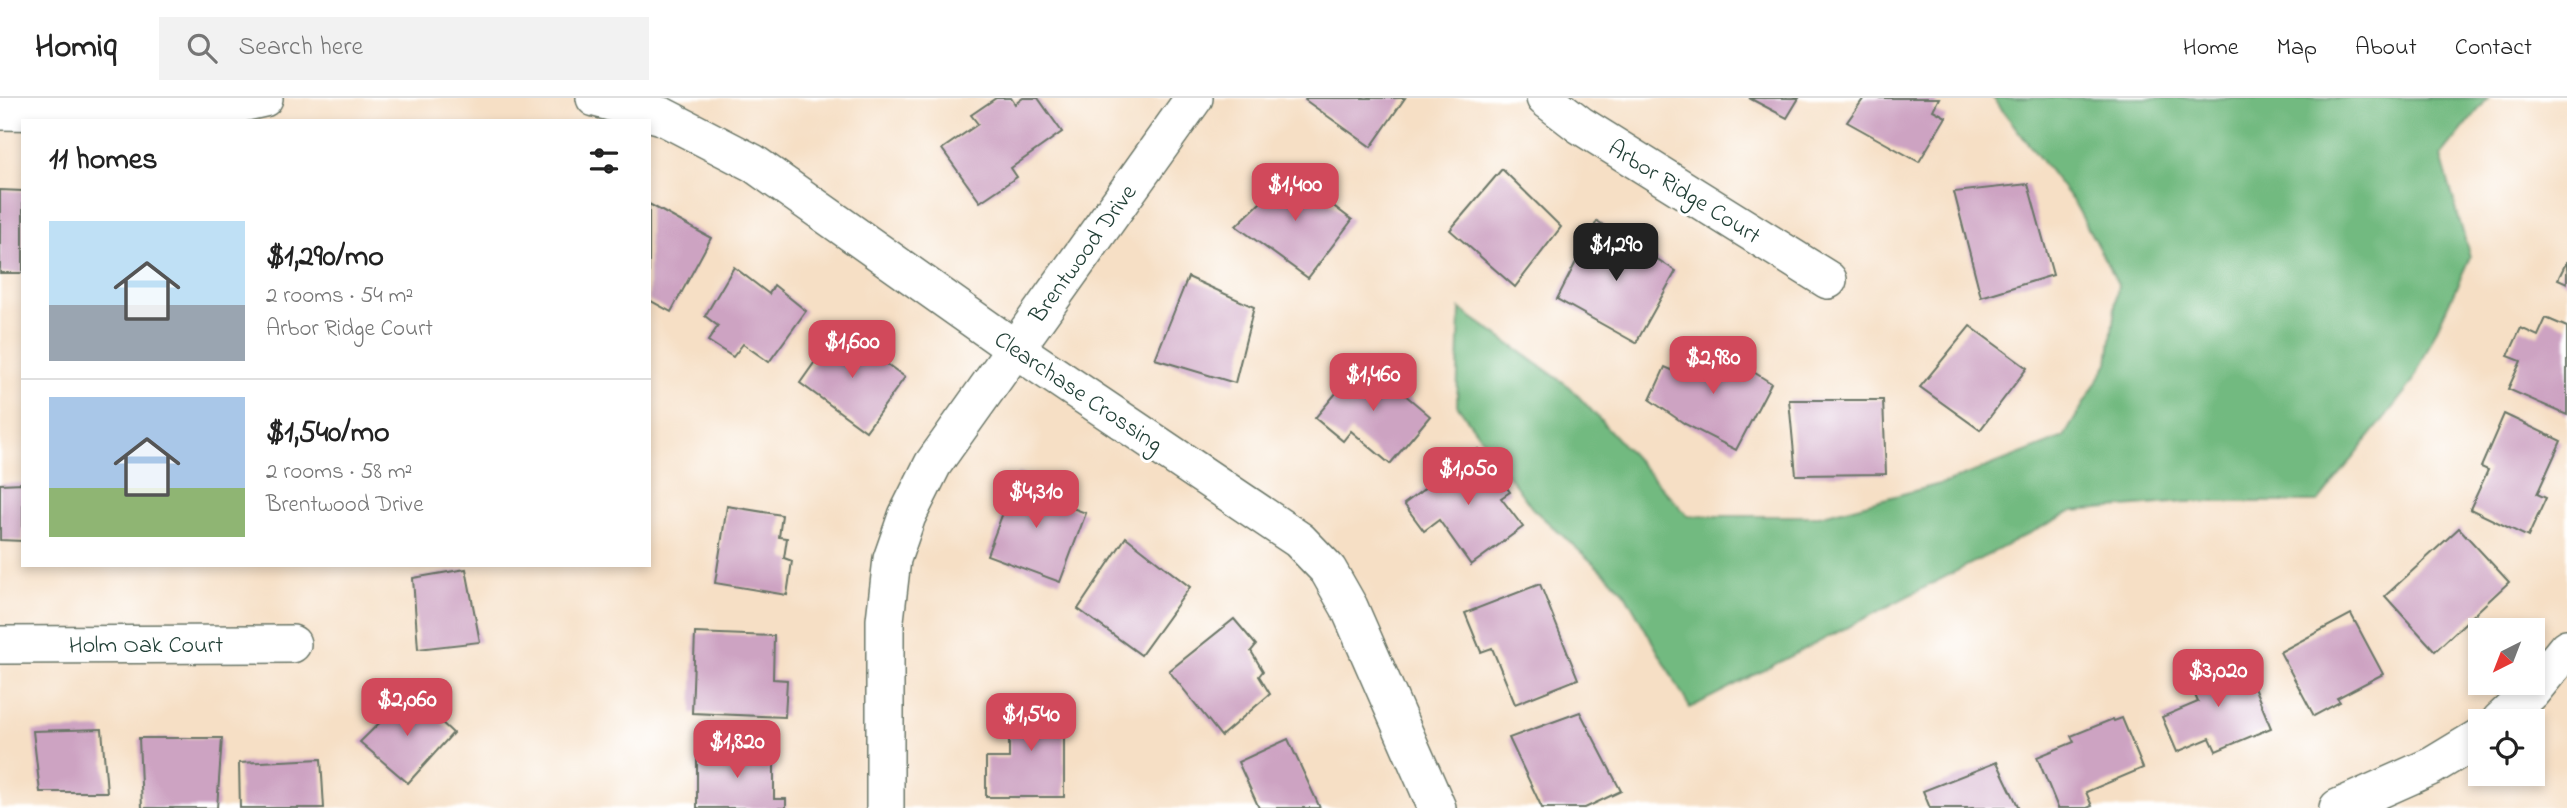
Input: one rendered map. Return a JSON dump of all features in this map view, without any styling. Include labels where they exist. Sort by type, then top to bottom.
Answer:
[{"type":"street","points":[[0,111],[191,114],[264,98]]},
{"type":"street","name":"Clearchase Crossing","points":[[595,98],[662,116],[753,163],[1014,348],[1299,540],[1328,570],[1349,607],[1437,808]]},
{"type":"street","name":"Brentwood Drive","points":[[885,808],[885,620],[892,559],[907,516],[933,464],[1194,98]]},
{"type":"street","name":"Arbor Ridge Court","points":[[1545,98],[1580,125],[1828,280]]},
{"type":"street","name":"Holm Oak Court","points":[[0,645],[292,644]]},
{"type":"street","points":[[2513,709],[2531,692],[2567,648]]},
{"type":"street","points":[[2338,808],[2432,766],[2468,744]]},
{"type":"green space","points":[[1993,98],[2488,98],[2441,156],[2470,257],[2412,383],[2318,502],[2185,502],[2073,511],[1690,708],[1623,590],[1532,508],[1457,405],[1460,309],[1570,387],[1688,516],[1819,516],[1948,482],[2064,437],[2108,363],[2118,284],[2075,204]]},
{"type":"building","points":[[996,98],[1011,98],[1015,104],[1023,98],[1038,98],[1062,132],[1011,168],[1017,177],[980,202],[942,149],[978,124],[971,115]]},
{"type":"building","points":[[1405,98],[1371,147],[1305,100]]},
{"type":"building","points":[[1749,98],[1799,98],[1787,118]]},
{"type":"building","points":[[1864,98],[1939,98],[1933,110],[1946,117],[1919,162],[1847,122]]},
{"type":"building","points":[[1282,167],[1352,220],[1308,278],[1236,226],[1262,201]]},
{"type":"building","points":[[1502,169],[1561,227],[1515,287],[1450,230]]},
{"type":"building","points":[[2028,184],[2053,275],[1981,297],[1954,192]]},
{"type":"building","points":[[0,190],[21,191],[21,273],[0,273]]},
{"type":"building","points":[[651,205],[711,238],[671,312],[651,301]]},
{"type":"building","points":[[1597,221],[1676,271],[1636,343],[1557,299]]},
{"type":"building","points":[[2567,261],[2567,283],[2558,279]]},
{"type":"building","points":[[734,267],[769,294],[774,285],[806,311],[769,362],[743,344],[733,357],[708,341],[718,326],[705,316]]},
{"type":"building","points":[[1188,277],[1254,307],[1235,383],[1155,359]]},
{"type":"building","points":[[2546,318],[2567,327],[2567,415],[2508,389],[2521,361],[2508,356],[2521,328],[2538,336]]},
{"type":"building","points":[[1970,326],[2027,368],[1980,430],[1920,387]]},
{"type":"building","points":[[838,329],[905,377],[866,431],[800,383]]},
{"type":"building","points":[[1706,342],[1771,383],[1736,450],[1685,424],[1650,400],[1665,367],[1687,377]]},
{"type":"building","points":[[1364,360],[1430,416],[1390,464],[1351,431],[1343,441],[1315,418]]},
{"type":"building","points":[[1789,400],[1883,400],[1886,474],[1796,475]]},
{"type":"building","points":[[2504,414],[2561,441],[2537,494],[2546,498],[2528,537],[2470,509],[2488,470],[2481,467]]},
{"type":"building","points":[[1478,449],[1510,492],[1501,498],[1523,527],[1471,565],[1439,520],[1424,531],[1404,504]]},
{"type":"building","points":[[1018,473],[1053,486],[1048,499],[1086,513],[1060,582],[987,555]]},
{"type":"building","points":[[21,483],[21,541],[0,540],[0,484]]},
{"type":"building","points":[[727,506],[782,515],[779,537],[787,538],[784,558],[792,561],[787,595],[715,583]]},
{"type":"building","points":[[2459,528],[2509,582],[2435,651],[2385,596]]},
{"type":"building","points":[[1126,537],[1190,587],[1141,655],[1078,609]]},
{"type":"building","points":[[466,569],[480,642],[418,649],[413,578]]},
{"type":"building","points":[[1540,584],[1578,679],[1515,704],[1492,648],[1481,652],[1465,613]]},
{"type":"building","points":[[2351,614],[2383,674],[2337,698],[2340,702],[2314,716],[2280,652]]},
{"type":"building","points":[[1234,619],[1256,645],[1251,651],[1263,671],[1259,676],[1270,694],[1221,736],[1169,671]]},
{"type":"building","points":[[695,633],[774,636],[773,679],[787,680],[785,717],[692,713]]},
{"type":"building","points":[[2212,660],[2216,671],[2243,660],[2271,728],[2216,751],[2210,738],[2177,752],[2162,717],[2198,702],[2185,672]]},
{"type":"building","points":[[410,693],[453,733],[408,783],[360,742]]},
{"type":"building","points":[[1009,700],[1064,700],[1064,797],[986,797],[986,758],[1009,758]]},
{"type":"building","points":[[1580,712],[1621,791],[1585,808],[1542,808],[1509,738]]},
{"type":"building","points":[[2122,718],[2143,768],[2086,792],[2092,806],[2058,808],[2037,757],[2074,742],[2071,736]]},
{"type":"building","points":[[102,729],[107,792],[40,792],[33,731]]},
{"type":"building","points":[[139,738],[222,738],[217,808],[142,808]]},
{"type":"building","points":[[1288,739],[1320,808],[1259,808],[1238,762]]},
{"type":"building","points":[[697,751],[774,751],[774,799],[786,799],[786,808],[697,808]]},
{"type":"building","points":[[321,759],[324,808],[240,808],[239,763]]},
{"type":"building","points":[[1997,762],[2019,808],[1930,808],[1923,791]]}]
